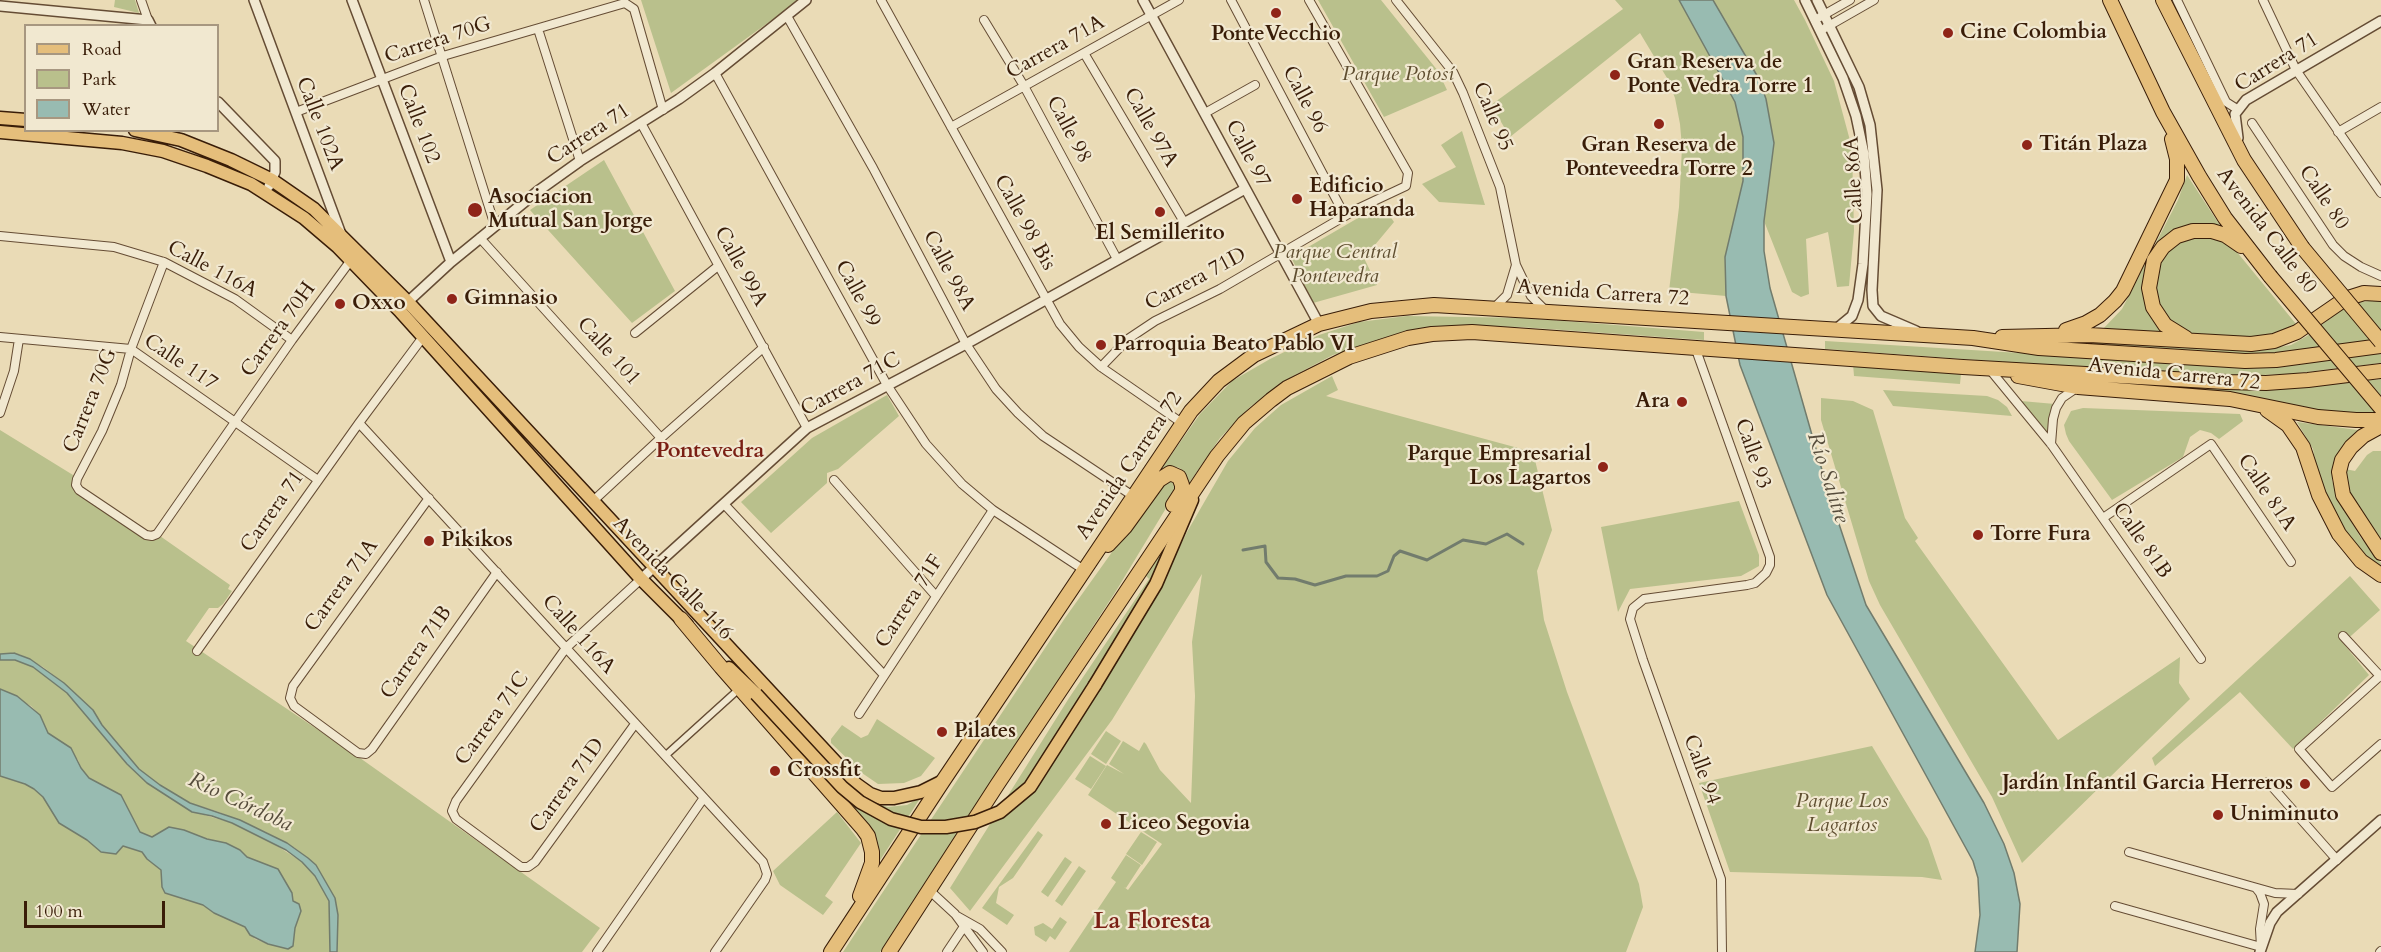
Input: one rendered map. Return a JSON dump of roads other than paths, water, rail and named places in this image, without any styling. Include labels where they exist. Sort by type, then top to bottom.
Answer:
[{"type":"highway","name":"Avenida Calle 80","points":[[2110,0],[2163,112],[2212,200],[2254,257],[2381,408]]},
{"type":"highway","name":"Avenida Calle 80","points":[[2163,0],[2216,107],[2267,197],[2302,247],[2381,344]]},
{"type":"highway","points":[[2041,334],[2076,327],[2100,315],[2115,302],[2128,282],[2177,180],[2177,159],[2163,112]]},
{"type":"highway","points":[[2193,341],[2170,330],[2156,314],[2149,288],[2154,260],[2163,248],[2177,236],[2193,231],[2212,231],[2225,235],[2254,257]]},
{"type":"highway","name":"Avenida Carrera 72","points":[[831,952],[1182,423],[1206,394],[1233,370],[1272,346],[1320,324],[1371,311],[1443,305],[1927,336],[1973,338],[2089,334],[2242,345],[2274,341],[2297,332],[2344,299],[2364,293],[2381,294]]},
{"type":"highway","name":"Avenida Carrera 72","points":[[889,952],[1203,474],[1244,423],[1287,388],[1349,357],[1408,338],[1472,332],[1963,367],[2247,383],[2308,380],[2381,371]]},
{"type":"highway","name":"Avenida Carrera 72","points":[[1973,338],[2039,348],[2262,361],[2381,344]]},
{"type":"highway","name":"Avenida Carrera 72","points":[[1963,367],[2078,387],[2213,397],[2249,402],[2304,415],[2381,420]]},
{"type":"highway","points":[[2249,402],[2267,410],[2288,424],[2303,447],[2321,501],[2339,534],[2361,561],[2381,575]]},
{"type":"highway","points":[[2381,426],[2363,435],[2350,447],[2342,460],[2339,472],[2343,495],[2381,553]]},
{"type":"highway","points":[[1084,570],[1125,527],[1159,480],[1165,475],[1175,474],[1181,481],[1182,491],[1165,517],[1144,562]]},
{"type":"highway","points":[[681,619],[859,822],[868,836],[872,863],[849,925]]},
{"type":"main road","points":[[0,118],[24,120]]},
{"type":"main road","name":"Avenida Calle 116","points":[[0,132],[140,146],[214,168],[265,192],[304,218],[403,306],[423,337],[641,579],[756,694],[842,787],[860,802],[900,822],[946,827],[975,822],[994,814],[1030,787],[1156,584],[1203,474]]},
{"type":"main road","name":"Avenida Calle 116","points":[[145,132],[202,148],[272,180],[314,209],[403,306],[592,502],[861,788],[881,798],[894,798],[921,792],[943,781]]},
{"type":"street","points":[[0,6],[149,23],[141,0]]},
{"type":"street","name":"Calle 102A","points":[[254,0],[351,260]]},
{"type":"street","name":"Calle 102","points":[[352,0],[451,262]]},
{"type":"street","points":[[424,0],[495,226]]},
{"type":"street","name":"Calle 98 Bis","points":[[881,0],[1060,324],[1078,347],[1101,368],[1182,423]]},
{"type":"street","name":"Calle 97","points":[[1143,0],[1320,324]]},
{"type":"street","name":"Carrera 71A","points":[[951,127],[1179,0]]},
{"type":"street","name":"Calle 96","points":[[1231,0],[1345,216]]},
{"type":"street","name":"Carrera 71D","points":[[1101,368],[1128,339],[1155,321],[1220,289],[1345,216],[1404,187],[1408,181],[1408,174],[1309,0]]},
{"type":"street","name":"Calle 95","points":[[1396,0],[1453,72],[1500,187],[1516,265],[1531,296],[1547,312]]},
{"type":"street","name":"Calle 86A","points":[[1805,0],[1820,17],[1859,87],[1870,125],[1877,189],[1873,306],[1881,316],[1927,336]]},
{"type":"street","name":"Calle 86A","points":[[1817,0],[1820,17]]},
{"type":"street","points":[[1820,17],[1850,0]]},
{"type":"street","points":[[1826,28],[1874,0]]},
{"type":"street","points":[[2177,0],[2226,102],[2237,109]]},
{"type":"street","name":"Carrera 71","points":[[403,306],[451,262],[538,190],[663,110],[715,73],[805,1]]},
{"type":"street","points":[[2266,1],[2296,70],[2380,191]]},
{"type":"street","name":"Carrera 70G","points":[[296,112],[442,56],[621,3],[629,3],[634,9],[663,110]]},
{"type":"street","name":"Calle 98A","points":[[787,16],[873,168],[966,344],[996,389],[1043,436],[1133,496]]},
{"type":"street","name":"Calle 98","points":[[984,20],[1024,86],[1117,259]]},
{"type":"street","name":"Carrera 71","points":[[2244,160],[2234,120],[2237,109],[2251,97],[2381,21]]},
{"type":"street","points":[[538,28],[580,161]]},
{"type":"street","name":"Calle 86A","points":[[1826,28],[1856,116],[1864,154],[1867,194],[1863,264],[1858,300],[1852,316],[1835,330]]},
{"type":"street","name":"Calle 97A","points":[[1084,53],[1184,222]]},
{"type":"street","name":"Calle 99","points":[[715,73],[903,412],[943,464],[993,510],[1084,570]]},
{"type":"street","points":[[1205,113],[1255,85]]},
{"type":"street","points":[[219,103],[274,161],[276,172],[265,192]]},
{"type":"street","points":[[2338,132],[2381,107]]},
{"type":"street","name":"Calle 99A","points":[[641,123],[807,428]]},
{"type":"street","name":"Calle 80","points":[[2252,123],[2333,245],[2344,256],[2381,276]]},
{"type":"street","name":"Carrera 71C","points":[[528,867],[521,867],[456,819],[452,811],[456,801],[566,648],[807,428],[966,344],[1045,298],[1245,189]]},
{"type":"street","name":"Calle 116A","points":[[0,236],[114,247],[164,262],[235,299],[292,340]]},
{"type":"street","name":"Calle 101","points":[[480,238],[661,438]]},
{"type":"street","name":"Carrera 70H","points":[[152,536],[157,534],[292,340],[351,260]]},
{"type":"street","name":"Carrera 70G","points":[[152,536],[146,536],[126,523],[79,490],[76,485],[110,412],[164,262]]},
{"type":"street","name":"Calle 95","points":[[1493,308],[1507,295],[1516,265]]},
{"type":"street","points":[[635,333],[718,266]]},
{"type":"street","name":"Calle 117","points":[[0,337],[131,349],[318,480]]},
{"type":"street","name":"Carrera 71","points":[[197,651],[423,337]]},
{"type":"street","points":[[0,413],[14,371],[19,339]]},
{"type":"street","points":[[592,502],[764,347]]},
{"type":"street","name":"Calle 93","points":[[1636,605],[1646,598],[1755,583],[1766,573],[1770,565],[1770,557],[1695,347]]},
{"type":"street","name":"Calle 81B","points":[[1991,371],[2051,444],[2201,658]]},
{"type":"street","points":[[2051,444],[2056,408],[2062,398],[2078,387]]},
{"type":"street","name":"Calle 116A","points":[[359,423],[762,862],[767,874],[715,952]]},
{"type":"street","name":"Calle 81A","points":[[2103,518],[2211,444],[2291,562]]},
{"type":"street","points":[[834,480],[935,595]]},
{"type":"street","name":"Carrera 71A","points":[[366,754],[358,753],[294,706],[290,698],[293,686],[429,498]]},
{"type":"street","points":[[724,504],[884,675]]},
{"type":"street","name":"Carrera 71F","points":[[859,714],[935,595],[993,510]]},
{"type":"street","name":"Carrera 71B","points":[[366,754],[372,749],[496,572]]},
{"type":"street","name":"Calle 94","points":[[1636,605],[1630,619],[1632,627],[1721,879],[1722,952]]},
{"type":"street","points":[[2343,636],[2381,676],[2299,749],[2332,787],[2381,744]]},
{"type":"street","points":[[665,756],[740,688]]},
{"type":"street","name":"Carrera 71D","points":[[528,867],[535,862],[635,724]]},
{"type":"street","points":[[2268,782],[2337,860]]},
{"type":"street","points":[[597,952],[703,799]]},
{"type":"street","points":[[2261,949],[2270,923],[2277,912],[2381,820]]},
{"type":"street","points":[[2129,852],[2256,888],[2281,894],[2298,894]]},
{"type":"street","points":[[2256,888],[2264,903],[2260,929],[2261,949]]},
{"type":"street","points":[[929,890],[965,924],[983,952]]},
{"type":"street","points":[[2115,906],[2261,949]]},
{"type":"street","points":[[947,952],[965,924]]},
{"type":"street","points":[[965,924],[980,929],[1002,952]]},
{"type":"water","points":[[1679,0],[1713,0],[1759,79],[1766,99],[1774,143],[1764,221],[1764,251],[1770,288],[1828,491],[1866,605],[1984,803],[2004,844],[2014,873],[2020,904],[2017,952],[1975,952],[1980,915],[1978,878],[1973,861],[1827,595],[1740,365],[1726,296],[1725,257],[1743,181],[1743,137],[1735,102]]},
{"type":"water","points":[[14,653],[30,659],[64,683],[93,710],[102,725],[139,769],[160,785],[190,803],[240,820],[287,843],[316,865],[335,898],[338,915],[337,952],[330,952],[329,901],[315,876],[302,862],[286,850],[232,823],[192,812],[147,783],[127,764],[67,693],[33,667],[15,660],[0,660],[0,654]]},
{"type":"water","points":[[0,689],[17,696],[40,715],[48,733],[71,748],[89,778],[121,795],[140,832],[152,837],[169,827],[184,830],[226,843],[240,850],[247,857],[278,869],[292,893],[293,901],[299,904],[301,911],[295,928],[293,946],[288,949],[268,944],[250,935],[245,927],[214,913],[203,905],[165,893],[162,887],[161,870],[142,852],[123,846],[116,854],[101,852],[87,840],[59,823],[43,797],[34,789],[0,776]]},
{"type":"waterway","points":[[1243,550],[1265,546],[1266,562],[1278,578],[1295,579],[1315,585],[1346,576],[1377,576],[1388,571],[1394,556],[1400,551],[1427,560],[1463,540],[1486,544],[1507,534],[1523,544]]},
{"type":"place","name":"PonteVecchio","points":[[1276,13]]},
{"type":"place","name":"Cine Colombia","points":[[1948,33]]},
{"type":"place","name":"Gran Reserva de Ponte Vedra Torre 1","points":[[1615,75]]},
{"type":"place","name":"Gran Reserva de Ponteveedra Torre 2","points":[[1659,124]]},
{"type":"place","name":"Titán Plaza","points":[[2027,145]]},
{"type":"place","name":"Edificio Haparanda","points":[[1297,199]]},
{"type":"place","name":"Asociacion Mutual San Jorge","points":[[475,210]]},
{"type":"place","name":"El Semillerito","points":[[1160,212]]},
{"type":"place","name":"Gimnasio","points":[[452,299]]},
{"type":"place","name":"Oxxo","points":[[340,304]]},
{"type":"place","name":"Parroquia Beato Pablo VI","points":[[1101,345]]},
{"type":"place","name":"Ara","points":[[1682,402]]},
{"type":"place","name":"Parque Empresarial Los Lagartos","points":[[1603,467]]},
{"type":"place","name":"Torre Fura","points":[[1978,535]]},
{"type":"place","name":"Pikikos","points":[[429,541]]},
{"type":"place","name":"Pilates","points":[[942,732]]},
{"type":"place","name":"Crossfit","points":[[775,771]]},
{"type":"place","name":"Jardín Infantil Garcia Herreros","points":[[2305,784]]},
{"type":"place","name":"Uniminuto","points":[[2218,815]]},
{"type":"place","name":"Liceo Segovia","points":[[1106,824]]},
{"type":"district","name":"Pontevedra","points":[[710,452]]},
{"type":"district","name":"La Floresta","points":[[1152,922]]},
{"type":"park label","name":"Parque Potosí","points":[[1398,75]]},
{"type":"park label","name":"Parque Central Pontevedra","points":[[1335,265]]},
{"type":"park label","name":"Parque Los Lagartos","points":[[1842,814]]},
{"type":"water label","name":"Río Salitre","points":[[1827,478]]},
{"type":"water label","name":"Río Córdoba","points":[[240,803]]}]
